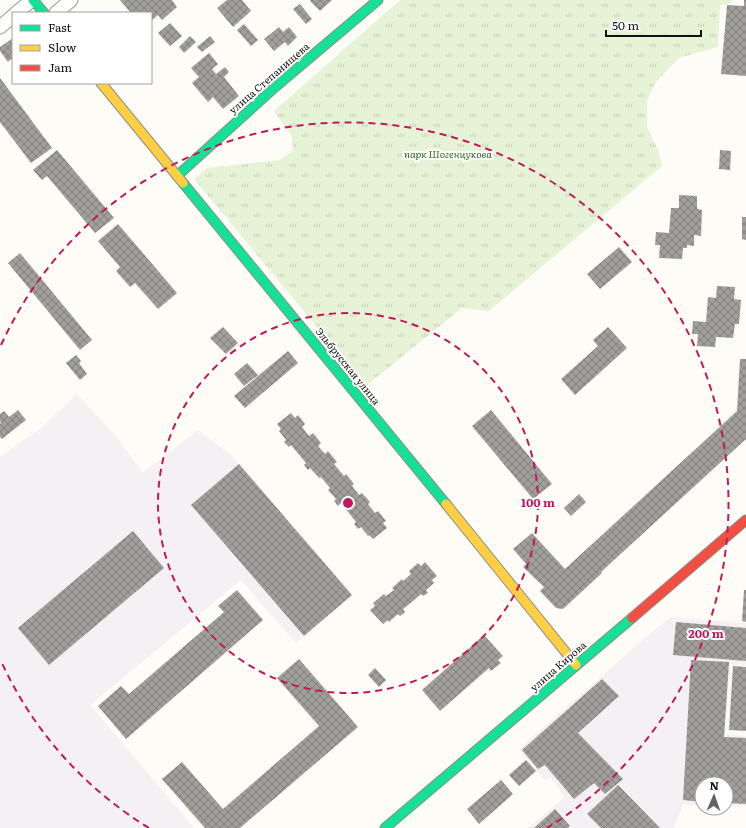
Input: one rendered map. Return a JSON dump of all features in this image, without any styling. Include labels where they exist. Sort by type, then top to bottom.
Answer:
[{"type":"street","points":[[17,12],[33,0],[43,12]]},
{"type":"street","points":[[57,12],[71,0]]},
{"type":"street","name":"улица Степанищева","points":[[177,176],[274,88],[378,0]]},
{"type":"street","points":[[0,27],[12,17]]},
{"type":"street","name":"Эльбрусская улица","points":[[102,84],[356,393],[576,665]]},
{"type":"street","name":"улица Кирова","points":[[385,828],[746,520]]},
{"type":"shaded area","points":[[77,394],[117,438],[143,473],[198,430],[232,456],[352,595],[296,643],[241,580],[90,705],[194,828],[0,828],[0,457],[41,428]]},
{"type":"shaded area","points":[[671,617],[746,623],[746,665],[730,664],[725,734],[746,736],[746,806],[734,805],[734,776],[694,776],[694,805],[683,805],[674,828],[528,828],[565,797],[550,777],[544,780],[519,749]]},
{"type":"green space","name":"парк Шогенцукова","points":[[400,0],[732,0],[732,3],[720,5],[718,47],[679,58],[656,82],[647,100],[647,127],[659,152],[662,166],[489,311],[462,308],[366,386],[194,179],[207,168],[280,160],[293,151],[292,136],[274,111]]},
{"type":"building","points":[[120,0],[172,0],[177,7],[162,20],[158,15],[152,20],[152,12],[130,12]]},
{"type":"building","points":[[227,0],[242,0],[251,11],[233,27],[217,8]]},
{"type":"building","points":[[332,0],[320,11],[310,1]]},
{"type":"building","points":[[744,0],[746,0],[746,76],[721,74],[727,5],[744,6]]},
{"type":"building","points":[[300,4],[312,19],[306,24],[293,9]]},
{"type":"building","points":[[170,23],[182,36],[170,46],[158,33]]},
{"type":"building","points":[[244,24],[258,40],[251,46],[237,30]]},
{"type":"building","points":[[279,27],[283,32],[289,27],[297,37],[288,46],[285,42],[274,51],[264,39]]},
{"type":"building","points":[[190,36],[196,42],[184,53],[179,47]]},
{"type":"building","points":[[210,36],[215,42],[202,52],[197,47]]},
{"type":"building","points":[[12,39],[12,60],[11,59],[8,62],[0,51],[0,47]]},
{"type":"building","points":[[209,53],[218,64],[212,69],[216,74],[225,67],[229,72],[224,77],[239,96],[223,109],[213,97],[208,102],[192,83],[199,77],[191,68]]},
{"type":"building","points":[[0,78],[52,148],[31,163],[0,122]]},
{"type":"building","points":[[57,150],[114,218],[95,233],[47,176],[42,180],[33,170]]},
{"type":"building","points":[[720,150],[731,151],[730,170],[719,169]]},
{"type":"building","points":[[679,195],[697,196],[697,209],[702,210],[701,236],[694,235],[694,246],[687,245],[687,248],[683,248],[682,259],[659,258],[660,245],[655,245],[656,232],[669,233],[671,208],[679,208]]},
{"type":"building","points":[[742,217],[746,217],[746,240],[742,239]]},
{"type":"building","points":[[118,224],[177,293],[158,309],[135,283],[130,287],[116,271],[120,267],[98,241]]},
{"type":"building","points":[[619,247],[632,262],[600,289],[587,274]]},
{"type":"building","points":[[20,253],[92,340],[80,350],[8,263]]},
{"type":"building","points":[[717,286],[735,287],[734,299],[741,300],[739,324],[735,324],[733,338],[716,337],[715,347],[697,346],[698,334],[692,334],[693,321],[706,322],[708,297],[716,298]]},
{"type":"building","points":[[223,327],[238,343],[226,354],[210,338]]},
{"type":"building","points":[[608,327],[627,348],[575,395],[561,379],[598,346],[593,340]]},
{"type":"building","points":[[288,351],[298,363],[245,408],[234,396]]},
{"type":"building","points":[[76,355],[81,361],[79,363],[87,374],[80,380],[66,363]]},
{"type":"building","points":[[740,359],[746,359],[746,439],[601,572],[602,573],[563,609],[556,608],[540,591],[544,587],[523,567],[526,564],[513,549],[532,533],[565,569],[737,411]]},
{"type":"building","points":[[247,363],[258,375],[244,386],[234,374]]},
{"type":"building","points":[[18,410],[26,420],[2,439],[0,437],[0,414],[4,411],[9,417]]},
{"type":"building","points":[[491,410],[552,484],[533,499],[472,426]]},
{"type":"building","points":[[291,413],[295,418],[298,415],[305,424],[302,427],[309,436],[313,433],[321,443],[318,446],[325,454],[328,451],[337,462],[334,464],[344,476],[346,474],[354,484],[352,486],[359,495],[362,493],[370,502],[368,504],[375,513],[378,511],[386,521],[383,523],[387,528],[373,539],[369,535],[368,536],[361,527],[358,529],[354,524],[356,522],[341,503],[338,506],[334,501],[336,499],[328,490],[330,488],[321,477],[319,478],[310,468],[308,470],[304,465],[306,463],[291,445],[289,447],[284,442],[286,440],[279,431],[281,429],[277,424]]},
{"type":"building","points":[[239,464],[352,595],[304,636],[191,505]]},
{"type":"building","points":[[579,494],[586,502],[571,516],[564,508]]},
{"type":"building","points":[[133,531],[164,568],[49,665],[18,628]]},
{"type":"building","points":[[425,562],[437,576],[432,580],[434,583],[426,590],[428,593],[423,596],[421,594],[403,609],[405,612],[400,616],[398,614],[389,622],[388,620],[383,624],[370,610],[375,606],[373,603],[384,594],[386,596],[394,590],[392,588],[402,579],[403,581],[411,574],[409,571],[418,563],[421,566]]},
{"type":"building","points":[[237,590],[263,620],[126,739],[98,706],[121,686],[129,694],[224,612],[218,606]]},
{"type":"building","points":[[744,590],[746,590],[746,622],[742,621]]},
{"type":"building","points":[[676,622],[746,628],[746,661],[673,655]]},
{"type":"building","points":[[484,635],[503,656],[498,660],[501,663],[491,671],[489,668],[440,711],[422,690]]},
{"type":"building","points":[[299,659],[358,727],[240,828],[205,828],[162,779],[182,762],[223,809],[319,726],[277,678]]},
{"type":"building","points":[[691,660],[729,662],[724,737],[746,738],[746,804],[734,803],[734,776],[694,776],[694,801],[683,800]]},
{"type":"building","points":[[733,666],[746,667],[746,731],[729,730]]},
{"type":"building","points":[[375,668],[386,680],[379,687],[368,675]]},
{"type":"building","points":[[602,679],[619,696],[578,733],[623,779],[605,794],[594,783],[574,799],[545,765],[538,769],[522,750]]},
{"type":"building","points":[[526,760],[536,771],[519,786],[509,775]]},
{"type":"building","points":[[501,780],[513,794],[479,824],[467,809]]},
{"type":"building","points":[[618,785],[660,828],[601,828],[587,814]]},
{"type":"building","points":[[555,809],[570,826],[568,828],[534,828]]},
{"type":"traffic: fast","points":[[33,0],[43,12]]},
{"type":"traffic: fast","points":[[177,176],[274,88],[378,0]]},
{"type":"traffic: fast","points":[[183,183],[446,504]]},
{"type":"traffic: fast","points":[[385,828],[632,618]]},
{"type":"traffic: slow","points":[[102,84],[183,183]]},
{"type":"traffic: slow","points":[[446,504],[576,665]]},
{"type":"traffic: jam","points":[[632,618],[746,520]]}]
